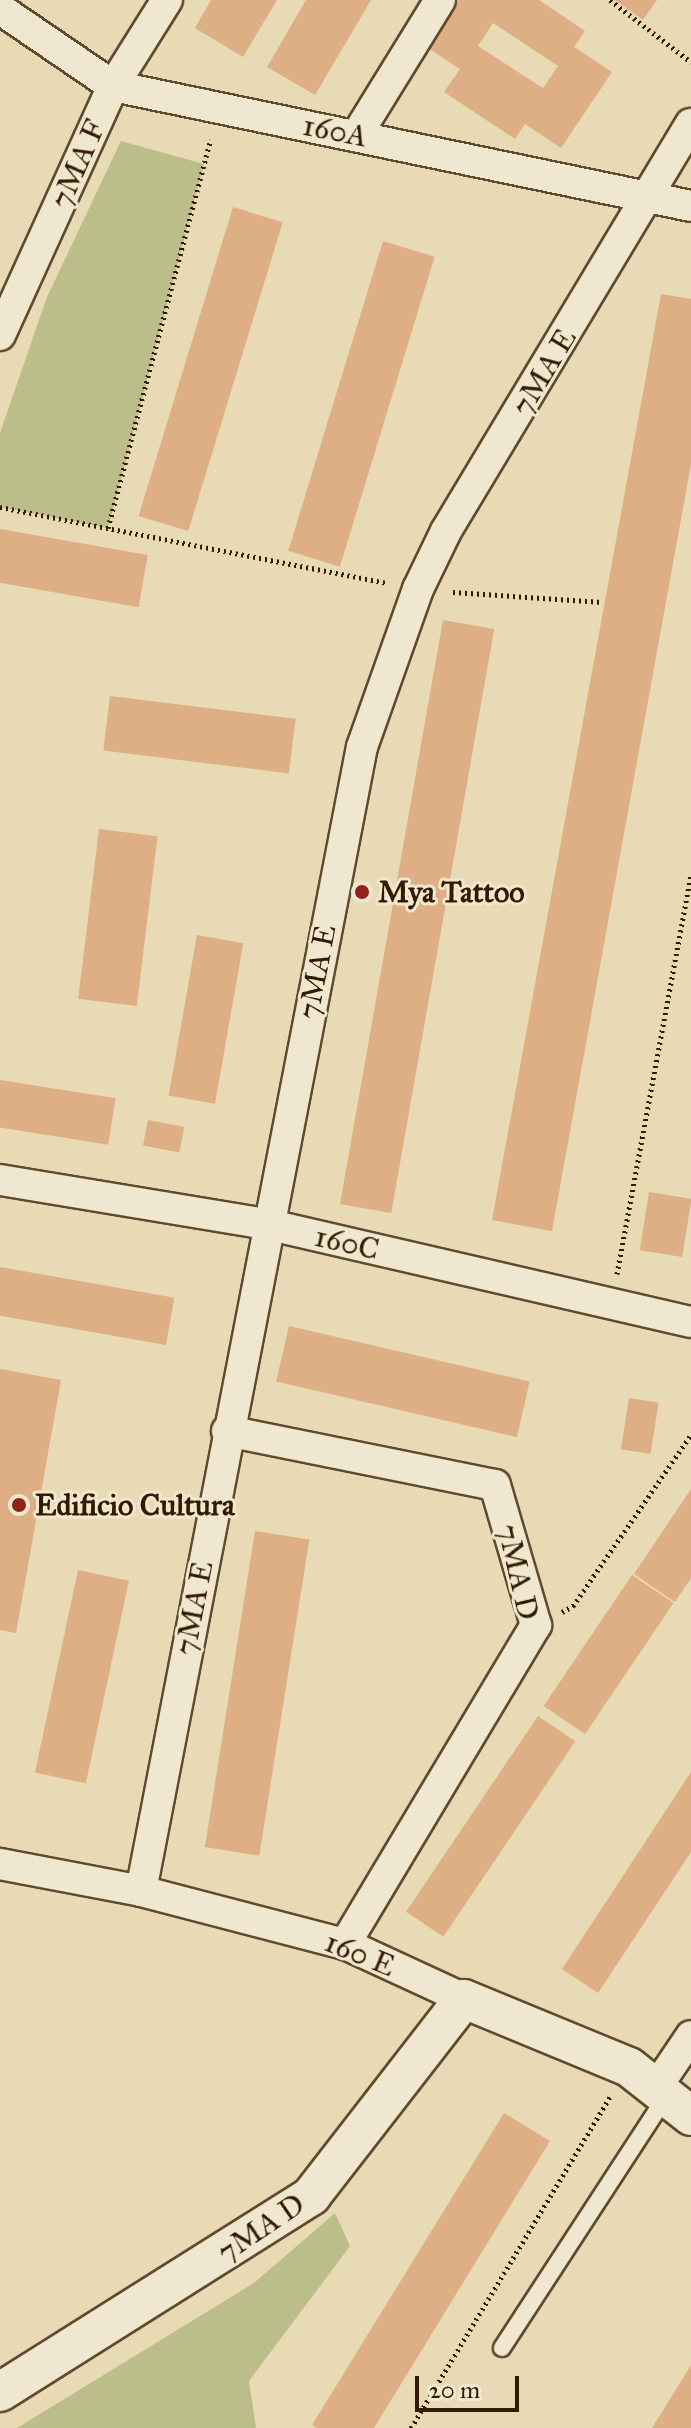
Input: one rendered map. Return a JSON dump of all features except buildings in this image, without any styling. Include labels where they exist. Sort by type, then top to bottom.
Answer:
[{"type":"street","name":"7MA F","points":[[0,335],[113,86],[167,0]]},
{"type":"street","points":[[356,136],[440,0]]},
{"type":"street","name":"160A","points":[[0,9],[113,86],[652,195],[691,206]]},
{"type":"street","name":"7MA E","points":[[141,1891],[266,1224],[362,747],[418,589],[446,531],[652,195],[691,124]]},
{"type":"street","name":"160C","points":[[0,1180],[266,1224],[691,1322]]},
{"type":"street","name":"7MA D","points":[[227,1431],[495,1485],[536,1625],[345,1944]]},
{"type":"street","name":"160 E","points":[[0,1864],[141,1891],[345,1944],[661,2090]]},
{"type":"street","name":"7MA D","points":[[0,2392],[311,2196],[464,1999]]},
{"type":"street","points":[[661,2090],[691,2036]]},
{"type":"lane","points":[[502,2348],[661,2090]]},
{"type":"path","points":[[610,0],[691,62]]},
{"type":"path","points":[[108,528],[218,108]]},
{"type":"path","points":[[0,507],[418,589],[603,602]]},
{"type":"path","points":[[612,1303],[691,873]]},
{"type":"path","points":[[536,1625],[573,1606],[691,1435]]},
{"type":"path","points":[[411,2428],[661,2090]]},
{"type":"green space","points":[[121,141],[204,164],[108,528],[0,507],[0,433],[47,297]]},
{"type":"green space","points":[[335,2213],[350,2246],[249,2381],[256,2428],[17,2428],[254,2283]]},
{"type":"place","name":"Mya Tattoo","points":[[362,892]]},
{"type":"place","name":"Edificio Cultura","points":[[19,1505]]}]
